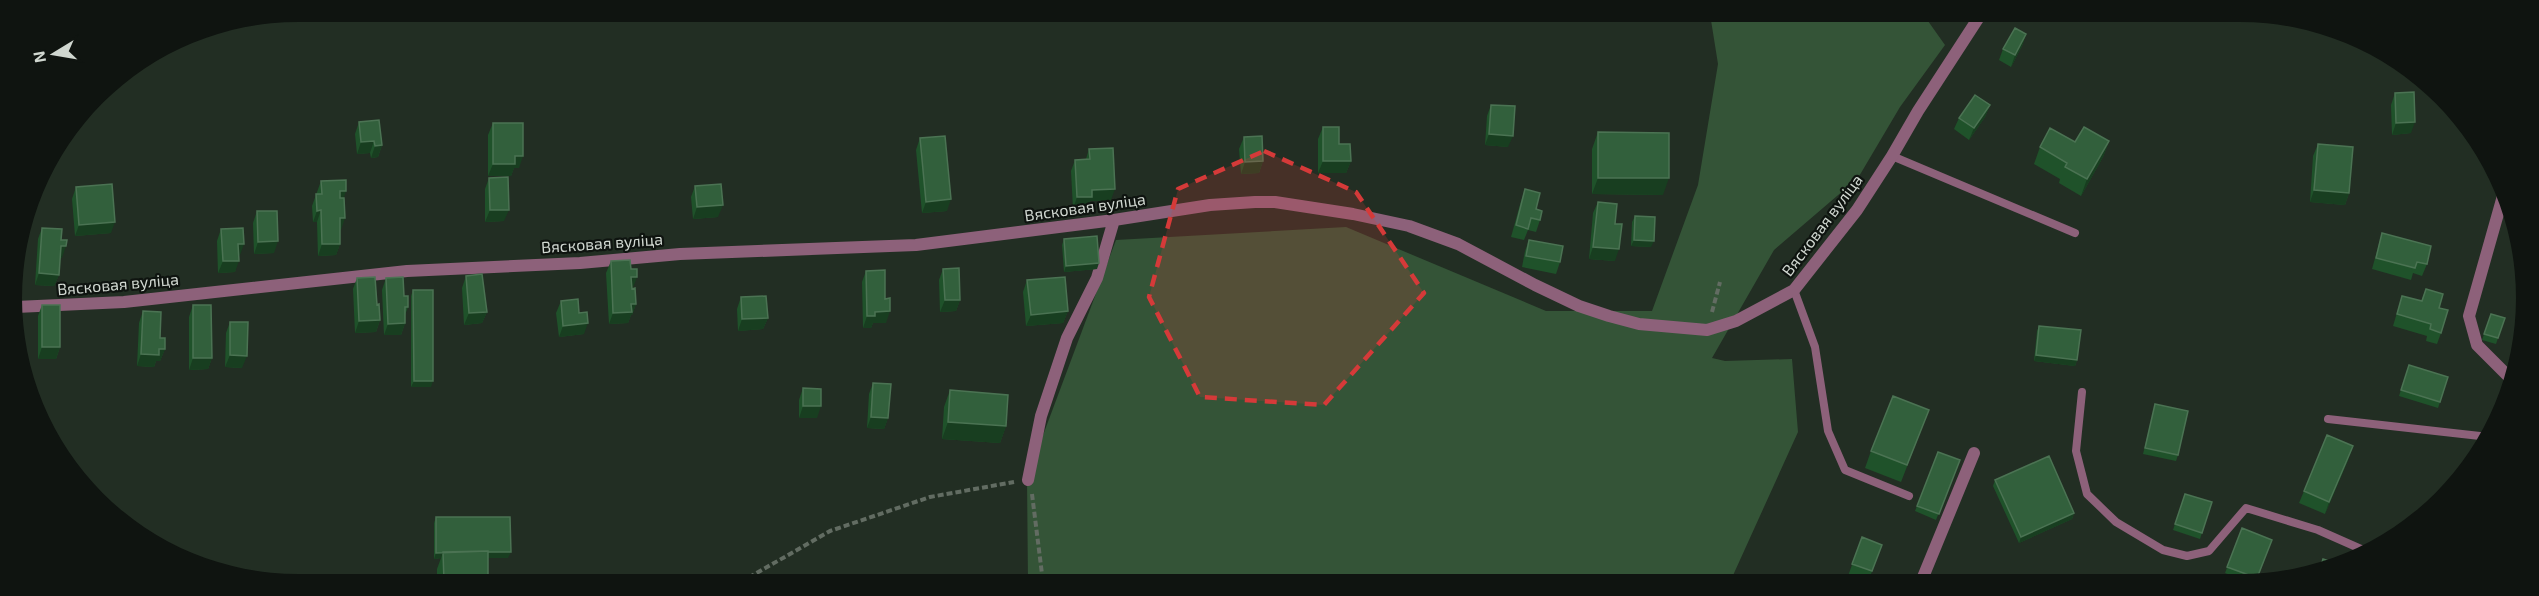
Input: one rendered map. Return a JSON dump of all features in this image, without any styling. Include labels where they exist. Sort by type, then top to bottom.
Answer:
[{"type":"street","name":"Вясковая вуліца","points":[[22,307],[124,302],[407,271],[580,263],[680,254],[860,249],[916,245],[1114,220],[1210,205],[1275,202],[1353,214],[1434,233],[1579,306],[1639,324],[1707,330],[1736,321],[1794,290],[1857,210],[1976,22]]},
{"type":"street","points":[[2501,206],[2469,316],[2477,345],[2506,374]]},
{"type":"street","points":[[1028,480],[1041,416],[1067,338],[1097,278],[1114,220]]},
{"type":"street","points":[[1924,574],[1974,453]]},
{"type":"lane","points":[[1892,156],[2075,233]]},
{"type":"lane","points":[[1794,290],[1815,347],[1828,431],[1845,470],[1909,496]]},
{"type":"lane","points":[[2082,392],[2076,451],[2087,494],[2116,522],[2163,550],[2187,556],[2209,551],[2246,508],[2318,530],[2358,548]]},
{"type":"lane","points":[[2328,418],[2480,436]]},
{"type":"path","points":[[1707,330],[1720,282]]},
{"type":"path","points":[[755,574],[830,531],[930,497],[1028,480],[1042,574]]},
{"type":"highlighted area","points":[[1264,151],[1356,192],[1424,293],[1324,405],[1200,397],[1149,297],[1178,189]]},
{"type":"green space","points":[[1711,22],[1929,22],[1945,45],[1900,107],[1858,178],[1774,250],[1712,358],[1725,361],[1792,359],[1798,432],[1734,574],[1028,574],[1027,478],[1116,240],[1346,227],[1546,311],[1652,311],[1698,185],[1718,64]]},
{"type":"building","points":[[2015,28],[2026,34],[2015,55],[2003,49]]},
{"type":"building","points":[[2414,92],[2415,122],[2396,123],[2395,93]]},
{"type":"building","points":[[1975,95],[1990,105],[1974,128],[1959,118]]},
{"type":"building","points":[[1491,105],[1515,106],[1513,136],[1489,134]]},
{"type":"building","points":[[379,120],[382,145],[375,146],[374,141],[361,142],[359,122]]},
{"type":"building","points":[[493,123],[523,123],[523,156],[515,156],[515,164],[493,164]]},
{"type":"building","points":[[1323,127],[1339,127],[1339,144],[1350,144],[1351,161],[1323,161]]},
{"type":"building","points":[[2084,127],[2109,141],[2087,179],[2065,167],[2067,163],[2040,147],[2050,128],[2075,142]]},
{"type":"building","points":[[1598,132],[1669,133],[1669,178],[1598,178]]},
{"type":"building","points":[[945,136],[951,199],[926,202],[920,138]]},
{"type":"building","points":[[1262,136],[1263,161],[1245,162],[1244,137]]},
{"type":"building","points":[[2318,144],[2353,147],[2349,193],[2314,190]]},
{"type":"building","points":[[1113,148],[1115,189],[1092,190],[1092,197],[1077,197],[1075,160],[1090,159],[1089,149]]},
{"type":"building","points":[[508,177],[509,210],[490,210],[489,178]]},
{"type":"building","points":[[346,180],[346,191],[340,191],[340,198],[344,198],[345,218],[340,218],[340,244],[322,244],[321,210],[317,211],[316,194],[322,194],[321,181]]},
{"type":"building","points":[[112,184],[115,222],[79,225],[76,187]]},
{"type":"building","points":[[721,184],[723,205],[697,207],[695,186]]},
{"type":"building","points":[[1525,189],[1540,193],[1536,209],[1542,211],[1540,220],[1531,218],[1528,229],[1516,225]]},
{"type":"building","points":[[1598,202],[1617,204],[1615,224],[1622,224],[1619,249],[1593,247]]},
{"type":"building","points":[[257,211],[277,211],[278,241],[258,242]]},
{"type":"building","points":[[1635,216],[1655,217],[1654,241],[1634,240]]},
{"type":"building","points":[[42,228],[62,229],[61,240],[67,240],[66,246],[61,246],[59,275],[39,273]]},
{"type":"building","points":[[243,228],[244,244],[238,244],[239,261],[223,261],[221,229]]},
{"type":"building","points":[[2382,233],[2431,246],[2427,264],[2417,262],[2415,268],[2376,258]]},
{"type":"building","points":[[1097,236],[1099,263],[1066,266],[1064,239]]},
{"type":"building","points":[[1529,240],[1563,246],[1560,262],[1526,256]]},
{"type":"building","points":[[630,260],[631,269],[637,269],[637,277],[631,277],[632,289],[635,288],[636,304],[631,304],[632,312],[613,313],[611,261]]},
{"type":"building","points":[[959,268],[960,300],[945,300],[943,269]]},
{"type":"building","points":[[885,270],[885,299],[890,298],[890,311],[875,312],[875,316],[867,316],[866,271]]},
{"type":"building","points":[[482,274],[487,312],[469,313],[466,276]]},
{"type":"building","points":[[375,277],[380,320],[359,321],[357,278]]},
{"type":"building","points":[[403,277],[404,296],[408,296],[405,323],[388,324],[386,278]]},
{"type":"building","points":[[1065,277],[1068,311],[1031,315],[1027,280]]},
{"type":"building","points":[[2426,289],[2443,294],[2439,308],[2448,310],[2441,333],[2430,329],[2431,324],[2397,314],[2402,296],[2422,301]]},
{"type":"building","points":[[413,290],[433,290],[433,381],[414,381]]},
{"type":"building","points":[[766,296],[768,318],[742,319],[741,297]]},
{"type":"building","points":[[578,299],[579,313],[587,312],[588,323],[563,326],[561,301]]},
{"type":"building","points":[[42,305],[60,305],[60,347],[42,347]]},
{"type":"building","points":[[193,305],[211,305],[212,358],[193,358]]},
{"type":"building","points":[[143,311],[161,312],[160,338],[165,338],[165,349],[159,349],[159,355],[141,354]]},
{"type":"building","points":[[2491,314],[2505,318],[2498,338],[2484,334]]},
{"type":"building","points":[[230,322],[248,322],[247,356],[230,355]]},
{"type":"building","points":[[2039,326],[2081,330],[2077,360],[2036,355]]},
{"type":"building","points":[[2409,365],[2448,377],[2440,402],[2401,390]]},
{"type":"building","points":[[873,383],[891,384],[888,418],[871,417]]},
{"type":"building","points":[[803,388],[821,389],[821,406],[803,406]]},
{"type":"building","points":[[950,390],[1008,395],[1006,426],[948,422]]},
{"type":"building","points":[[1893,396],[1929,410],[1907,465],[1871,451]]},
{"type":"building","points":[[2155,404],[2188,411],[2178,455],[2145,448]]},
{"type":"building","points":[[2327,435],[2353,446],[2329,502],[2304,491]]},
{"type":"building","points":[[1938,452],[1960,460],[1939,514],[1917,506]]},
{"type":"building","points":[[2049,456],[2074,513],[2021,537],[1995,480]]},
{"type":"building","points":[[2185,494],[2212,502],[2202,533],[2175,524]]},
{"type":"building","points":[[436,517],[510,517],[511,552],[436,553]]},
{"type":"building","points":[[2242,528],[2272,540],[2259,573],[2245,574],[2227,567]]},
{"type":"building","points":[[1862,537],[1882,545],[1872,571],[1852,564]]},
{"type":"building","points":[[488,551],[488,574],[444,574],[443,552]]}]
